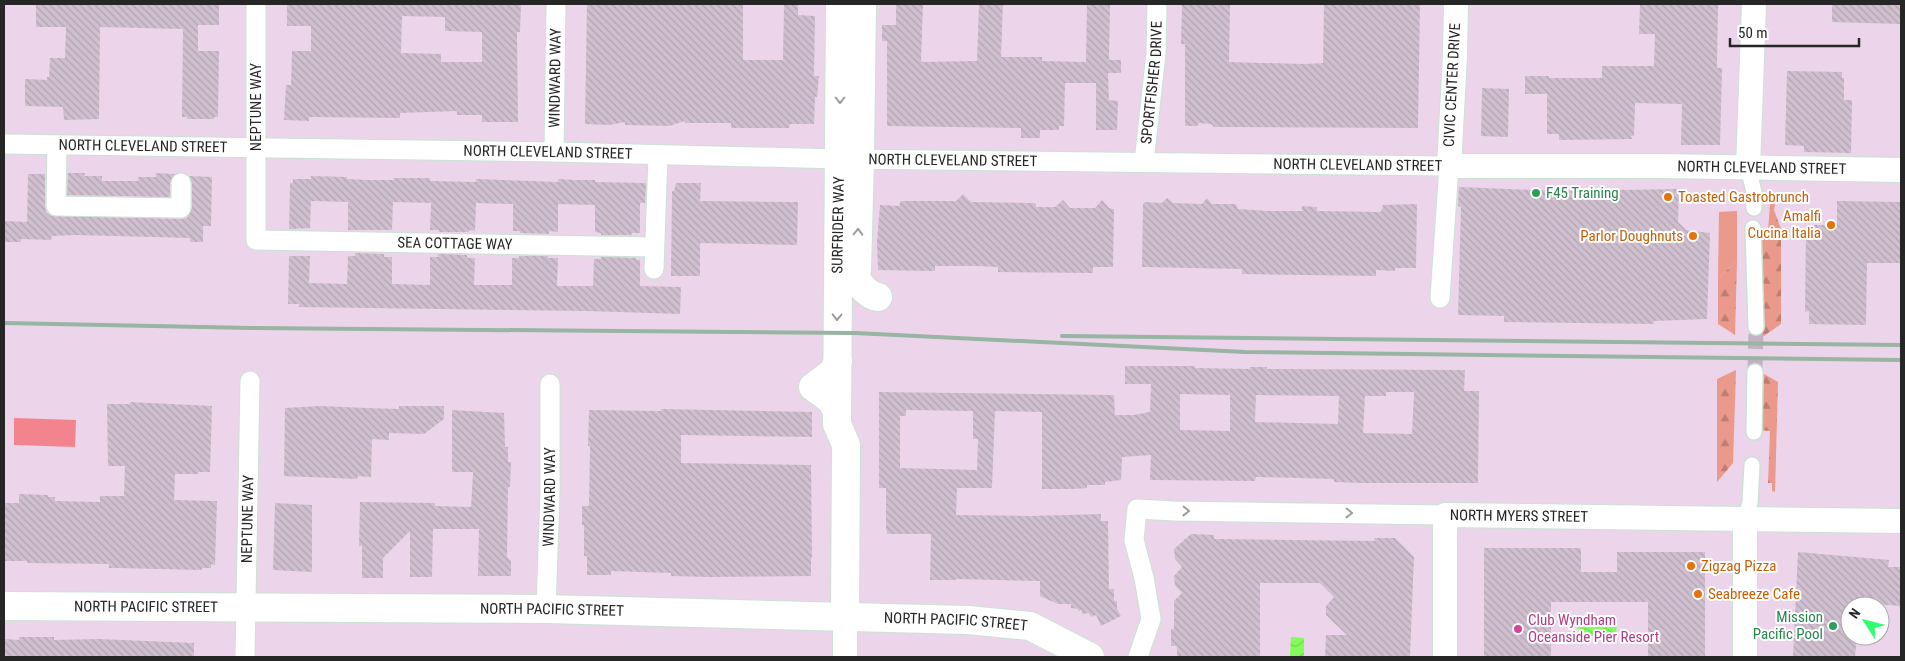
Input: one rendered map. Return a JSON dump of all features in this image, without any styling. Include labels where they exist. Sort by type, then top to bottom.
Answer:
[{"type":"main road","name":"SURFRIDER WAY","points":[[840,4],[857,280],[854,430],[846,444]]},
{"type":"main road","name":"SURFRIDER WAY","points":[[845,617],[846,444],[837,424],[838,361],[836,333],[862,4]]},
{"type":"main road","points":[[857,280],[872,296],[878,297]]},
{"type":"main road","name":"NORTH PACIFIC STREET","points":[[4,606],[546,609],[968,620],[1030,626],[1090,657]]},
{"type":"street","name":"NEPTUNE WAY","points":[[256,4],[256,240]]},
{"type":"street","name":"WINDWARD WAY","points":[[554,152],[556,4]]},
{"type":"street","name":"SPORTFISHER DRIVE","points":[[1144,162],[1156,53],[1157,4]]},
{"type":"street","name":"CIVIC CENTER DRIVE","points":[[1449,166],[1456,4]]},
{"type":"street","points":[[1754,4],[1748,168],[1754,192],[1754,208]]},
{"type":"street","name":"NORTH CLEVELAND STREET","points":[[4,144],[554,152],[658,156],[850,159],[1901,170]]},
{"type":"street","points":[[57,145],[56,206],[181,208],[181,183]]},
{"type":"street","points":[[654,269],[658,156]]},
{"type":"street","points":[[1440,298],[1449,166]]},
{"type":"street","points":[[1753,228],[1756,327]]},
{"type":"street","name":"SEA COTTAGE WAY","points":[[256,240],[654,246]]},
{"type":"street","points":[[1754,432],[1755,372]]},
{"type":"street","name":"NEPTUNE WAY","points":[[245,657],[250,382]]},
{"type":"street","name":"WINDWARD WAY","points":[[546,609],[550,493],[550,384]]},
{"type":"street","points":[[1745,657],[1745,519],[1750,503],[1752,465]]},
{"type":"street","name":"NORTH MYERS STREET","points":[[1138,657],[1151,619],[1144,578],[1134,540],[1138,509],[1901,521]]},
{"type":"street","points":[[1444,657],[1445,515]]},
{"type":"street","name":"SURFRIDER WAY","points":[[844,657],[845,617]]},
{"type":"green space","points":[[1770,204],[1775,204],[1774,210],[1781,229],[1781,324],[1761,338],[1760,232],[1768,232]]},
{"type":"green space","points":[[1737,211],[1737,261],[1718,278],[1719,212]]},
{"type":"green space","points":[[1737,261],[1735,335],[1718,324],[1718,278]]},
{"type":"green space","points":[[1736,370],[1733,463],[1717,482],[1717,379]]},
{"type":"green space","points":[[1759,371],[1778,382],[1775,492],[1772,491],[1772,483],[1768,483],[1770,431],[1757,430]]},
{"type":"shaded area","points":[[14,418],[76,420],[75,447],[14,445]]},
{"type":"water","points":[[1584,617],[1612,618],[1617,623],[1616,634],[1611,637],[1582,635],[1578,625],[1579,621]]},
{"type":"water","points":[[1291,637],[1304,638],[1304,657],[1290,657]]},
{"type":"building","points":[[36,4],[219,4],[219,25],[198,25],[198,51],[219,51],[218,117],[214,117],[214,119],[187,119],[187,117],[182,117],[183,29],[100,27],[99,119],[64,120],[63,107],[25,106],[25,79],[47,80],[47,77],[49,77],[50,58],[65,58],[66,27],[36,27]]},
{"type":"building","points":[[287,4],[521,4],[520,32],[517,32],[518,122],[482,122],[482,115],[457,115],[457,111],[400,113],[400,118],[309,117],[309,121],[284,120],[286,85],[291,85],[292,51],[311,51],[311,26],[287,26]],"holes":[[[402,16],[445,17],[445,31],[482,32],[482,62],[441,62],[441,54],[401,53]]]},
{"type":"building","points":[[587,4],[743,4],[743,60],[783,60],[784,4],[798,4],[798,15],[815,16],[814,76],[819,76],[817,97],[815,97],[814,124],[790,124],[789,128],[731,128],[731,123],[685,123],[685,121],[669,126],[625,125],[625,122],[609,125],[585,124]]},
{"type":"building","points":[[896,4],[923,4],[921,61],[923,62],[977,61],[979,4],[1003,4],[1001,57],[1042,57],[1042,61],[1086,62],[1087,4],[1110,4],[1109,60],[1121,60],[1121,73],[1108,73],[1109,100],[1118,101],[1117,130],[1096,130],[1096,83],[1065,83],[1064,126],[1059,126],[1059,130],[1040,130],[1040,138],[1021,138],[1021,128],[887,126],[887,41],[882,41],[882,25],[896,25]]},
{"type":"building","points":[[1182,4],[1230,4],[1229,62],[1304,64],[1323,63],[1324,4],[1420,4],[1418,128],[1214,127],[1211,124],[1199,123],[1197,126],[1185,126],[1185,44],[1181,44]]},
{"type":"building","points":[[1640,4],[1718,4],[1717,68],[1722,68],[1720,145],[1681,145],[1682,104],[1635,103],[1634,136],[1631,136],[1632,139],[1559,140],[1559,134],[1547,134],[1547,94],[1525,94],[1525,76],[1602,78],[1602,66],[1654,66],[1655,34],[1639,34]]},
{"type":"building","points":[[1832,4],[1901,4],[1901,24],[1832,22]]},
{"type":"building","points":[[1787,71],[1842,72],[1842,78],[1844,78],[1844,100],[1852,100],[1851,153],[1804,152],[1804,146],[1785,145]]},
{"type":"building","points":[[1482,88],[1509,89],[1508,137],[1481,136]]},
{"type":"building","points":[[68,173],[85,173],[84,176],[102,176],[102,181],[138,181],[138,177],[156,177],[156,173],[175,174],[170,183],[170,197],[67,195]]},
{"type":"building","points":[[28,174],[45,174],[45,206],[46,212],[51,216],[181,219],[187,218],[192,208],[192,183],[189,176],[212,177],[211,226],[203,226],[203,242],[190,242],[190,238],[76,235],[52,236],[51,240],[21,239],[21,242],[5,242],[5,221],[27,222]]},
{"type":"building","points":[[311,176],[347,177],[347,179],[366,180],[430,178],[430,181],[476,182],[476,179],[558,182],[558,179],[646,183],[645,203],[640,203],[640,233],[631,233],[632,235],[601,235],[601,233],[595,232],[595,205],[558,204],[558,232],[549,231],[549,234],[513,231],[513,204],[476,203],[475,231],[469,230],[469,232],[439,232],[439,230],[430,230],[431,203],[393,202],[392,230],[348,230],[348,202],[311,201],[310,228],[289,229],[290,183],[293,183],[293,179],[311,179]]},
{"type":"building","points":[[676,183],[701,183],[700,201],[798,202],[797,245],[700,243],[700,276],[671,276],[672,191],[674,191]]},
{"type":"building","points":[[1459,187],[1560,191],[1679,189],[1678,222],[1686,230],[1710,233],[1707,319],[1654,321],[1654,324],[1504,322],[1504,316],[1458,315],[1461,207],[1458,206]]},
{"type":"building","points":[[963,194],[971,202],[1033,203],[1036,204],[1036,207],[1055,207],[1063,200],[1070,208],[1095,208],[1102,200],[1109,208],[1114,209],[1113,267],[1093,267],[1093,273],[998,272],[998,267],[978,266],[935,266],[935,271],[878,270],[877,242],[880,205],[899,206],[901,201],[956,201]]},
{"type":"building","points":[[1167,198],[1173,203],[1202,204],[1207,198],[1212,204],[1236,204],[1238,209],[1269,211],[1302,211],[1302,206],[1317,207],[1317,211],[1381,212],[1383,205],[1417,204],[1416,268],[1395,268],[1395,271],[1376,270],[1376,276],[1242,274],[1242,269],[1142,267],[1143,204],[1145,202],[1162,203]]},
{"type":"building","points":[[1837,201],[1901,202],[1901,263],[1867,263],[1866,325],[1809,324],[1809,311],[1805,312],[1806,225],[1837,225]]},
{"type":"building","points":[[355,253],[384,254],[384,257],[392,257],[392,284],[430,285],[430,257],[438,257],[438,254],[467,255],[467,258],[475,258],[474,285],[512,285],[512,258],[519,258],[519,256],[558,258],[557,286],[593,286],[594,259],[601,259],[601,257],[636,258],[636,260],[640,260],[640,286],[681,287],[680,314],[299,307],[299,304],[288,304],[289,256],[310,256],[309,283],[347,284],[348,256],[355,256]]},
{"type":"building","points":[[1125,366],[1195,366],[1195,368],[1250,369],[1250,367],[1267,367],[1267,369],[1465,370],[1464,391],[1479,391],[1478,483],[1364,483],[1334,482],[1334,479],[1256,477],[1255,481],[1150,480],[1151,455],[1122,457],[1121,480],[1105,482],[1105,485],[1087,485],[1087,488],[1073,489],[1042,489],[1042,412],[995,411],[992,488],[957,488],[956,515],[1031,516],[1101,514],[1101,521],[1108,521],[1109,589],[1114,589],[1114,601],[1117,601],[1117,609],[1121,616],[1101,626],[1096,615],[1091,617],[1089,613],[1082,614],[1082,610],[1078,611],[1078,609],[1071,608],[1071,604],[1058,604],[1040,596],[1040,581],[930,580],[931,534],[887,534],[886,488],[879,488],[879,392],[1114,395],[1115,415],[1133,415],[1150,412],[1151,384],[1125,384]],"holes":[[[1386,392],[1414,392],[1412,434],[1363,433],[1365,396],[1386,396]],[[1180,394],[1230,395],[1230,431],[1180,430]],[[1256,395],[1339,396],[1338,424],[1255,422]],[[906,410],[973,411],[973,439],[978,439],[977,470],[900,468],[900,416],[906,416]]]},
{"type":"building","points":[[130,402],[212,406],[210,472],[175,474],[174,500],[217,501],[215,565],[211,564],[211,568],[202,568],[202,570],[109,568],[109,564],[4,561],[4,503],[19,503],[19,494],[48,495],[48,497],[55,497],[55,501],[100,502],[100,496],[124,496],[125,466],[108,466],[107,404],[130,404]]},
{"type":"building","points":[[320,406],[399,409],[399,406],[444,406],[444,419],[424,434],[389,433],[389,440],[372,439],[371,477],[358,476],[357,479],[284,476],[285,408]]},
{"type":"building","points":[[661,409],[812,412],[812,437],[681,435],[681,463],[811,465],[811,576],[710,577],[671,576],[671,573],[611,571],[611,575],[587,575],[587,556],[584,556],[582,506],[589,506],[589,410],[661,411]]},
{"type":"building","points":[[452,410],[504,413],[505,447],[508,447],[508,462],[511,462],[510,487],[508,487],[507,557],[511,561],[511,576],[478,576],[479,529],[433,529],[432,577],[410,577],[410,531],[383,558],[383,578],[362,578],[362,546],[359,546],[360,502],[435,503],[435,506],[471,507],[473,472],[452,472]]},
{"type":"building","points":[[275,503],[312,505],[312,572],[273,570]]},
{"type":"building","points":[[1191,534],[1214,535],[1214,539],[1375,541],[1374,538],[1395,538],[1414,557],[1410,657],[1325,657],[1326,635],[1347,635],[1326,615],[1326,606],[1334,597],[1320,583],[1260,583],[1260,657],[1177,657],[1177,646],[1171,646],[1171,629],[1174,629],[1174,601],[1182,593],[1175,585],[1174,576],[1182,567],[1175,559],[1174,549]]},
{"type":"building","name":"Club Wyndham Oceanside Pier Resort","points":[[1484,548],[1581,548],[1581,572],[1617,572],[1617,552],[1705,552],[1705,657],[1648,657],[1648,602],[1551,602],[1551,657],[1484,657]]},
{"type":"building","points":[[1798,552],[1889,560],[1888,567],[1901,567],[1901,606],[1890,605],[1890,596],[1840,596],[1840,646],[1856,646],[1855,657],[1793,657]]},
{"type":"building","points":[[19,637],[54,637],[54,640],[99,639],[194,643],[194,657],[4,657],[4,639],[19,640]]},
{"type":"tunnel","points":[[1755,372],[1756,327]]},
{"type":"railway","points":[[4,323],[252,328],[855,333],[1245,352],[1901,360]]},
{"type":"railway","points":[[1062,336],[1901,345]]},
{"type":"place","name":"F45 Training","points":[[1536,193]]},
{"type":"place","name":"Toasted Gastrobrunch","points":[[1668,197]]},
{"type":"place","name":"Amalfi Cucina Italia","points":[[1831,225]]},
{"type":"place","name":"Parlor Doughnuts","points":[[1693,236]]},
{"type":"place","name":"Zigzag Pizza","points":[[1691,566]]},
{"type":"place","name":"Seabreeze Cafe","points":[[1698,594]]},
{"type":"place","name":"Mission Pacific Pool","points":[[1833,626]]},
{"type":"place","name":"Club Wyndham Oceanside Pier Resort","points":[[1518,629]]}]
